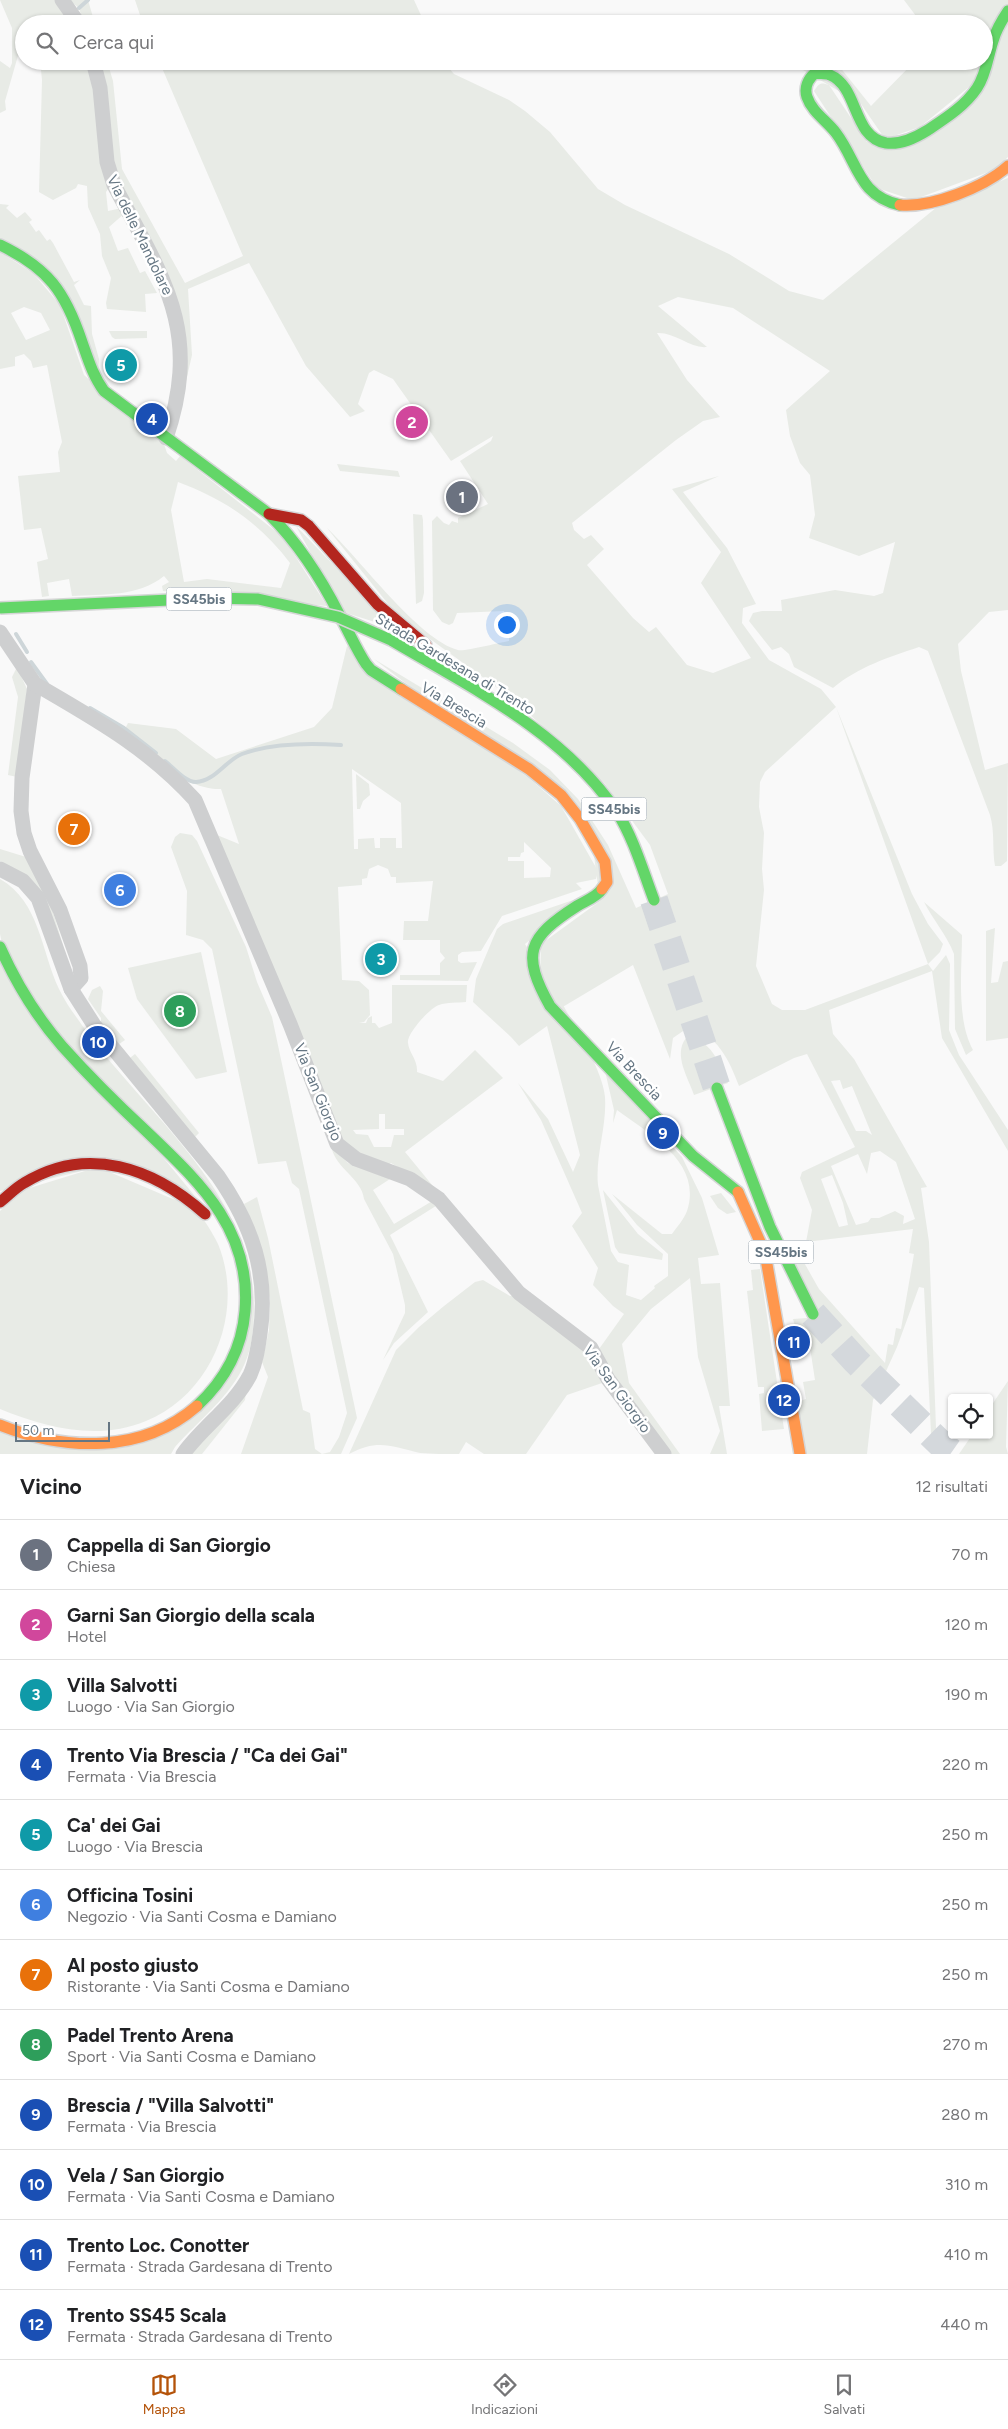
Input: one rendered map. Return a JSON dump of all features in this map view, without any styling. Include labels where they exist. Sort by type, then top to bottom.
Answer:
[{"type":"main road","points":[[993,46],[998,27],[1008,11]]},
{"type":"main road","points":[[987,70],[977,91],[956,110],[906,141],[893,144],[884,144],[868,135],[848,93],[831,75],[815,73],[809,78],[806,91],[811,104],[840,139],[860,180],[870,191],[891,203],[916,206],[952,195],[992,178],[1008,166]]},
{"type":"main road","name":"Via Brescia","points":[[0,245],[28,259],[55,282],[65,296],[97,382],[104,391],[269,514],[287,530],[305,553],[352,640],[371,670],[529,768],[561,795],[580,820],[605,862],[607,882],[600,892],[551,923],[536,940],[530,959],[536,983],[550,1006],[693,1156],[713,1174],[738,1192]]},
{"type":"main road","points":[[269,514],[292,518],[309,526],[362,590],[403,628],[507,699],[546,736]]},
{"type":"main road","name":"Strada Gardesana di Trento","points":[[0,608],[212,598],[258,599],[338,617],[391,640],[546,736],[591,778],[617,813],[634,845],[654,900]]},
{"type":"main road","name":"Strada Gardesana di Trento","points":[[337,634],[368,646]]},
{"type":"main road","points":[[0,947],[12,975],[22,992],[62,1046],[202,1185],[236,1243],[244,1268],[246,1306],[242,1336],[230,1367],[212,1392],[182,1418],[154,1435],[128,1443],[63,1444],[39,1440],[0,1425]]},
{"type":"main road","name":"SS45bis","points":[[717,1088],[770,1228],[799,1290],[813,1314]]},
{"type":"main road","points":[[0,1202],[19,1185],[54,1168],[97,1162],[140,1170],[162,1179],[195,1202],[216,1230]]},
{"type":"main road","name":"SS45bis","points":[[731,1174],[764,1253],[800,1454]]},
{"type":"main road","points":[[229,1261],[232,1277]]},
{"type":"main road","points":[[0,1414],[38,1428],[66,1434],[116,1434],[155,1421],[187,1399]]},
{"type":"street","points":[[62,0],[73,15]]},
{"type":"street","name":"Via delle Mandolare","points":[[96,70],[100,88],[109,171],[114,185],[164,281],[178,324],[179,385],[166,438]]},
{"type":"street","points":[[3,627],[36,684],[22,778],[21,811],[30,851],[60,910],[80,966],[81,978],[71,989]]},
{"type":"street","name":"Via San Giorgio","points":[[36,684],[104,723],[152,758],[177,780],[195,800],[290,1024],[330,1130],[341,1149],[364,1163],[410,1179],[439,1199],[520,1293],[592,1348],[608,1379],[664,1454]]},
{"type":"street","points":[[0,869],[22,881],[38,898],[71,989],[94,1025],[218,1176],[236,1202],[250,1233],[258,1258],[263,1290],[262,1318],[257,1354],[252,1369],[236,1396],[183,1454]]},
{"type":"shaded area","points":[[0,0],[56,0],[66,15],[15,15],[15,66],[5,101],[6,110],[0,113],[0,61],[10,68],[12,63],[12,28]]},
{"type":"shaded area","points":[[69,0],[88,0],[92,15],[81,15],[79,8]]},
{"type":"shaded area","points":[[135,0],[414,0],[421,15],[140,15]]},
{"type":"shaded area","points":[[904,0],[1008,0],[993,38],[993,15],[915,15]]},
{"type":"shaded area","points":[[1008,19],[1008,157],[994,170],[913,200],[877,188],[814,91],[822,83],[829,85],[867,142],[951,123],[980,70],[993,70],[993,46]]},
{"type":"shaded area","points":[[41,70],[91,70],[110,186],[106,192],[108,211],[122,208],[125,213],[109,227],[118,251],[128,248],[140,273],[145,271],[157,293],[145,294],[146,312],[107,309],[106,303],[111,278],[102,256],[100,234],[88,207],[87,186],[78,184],[76,188],[53,200],[39,192]]},
{"type":"shaded area","points":[[98,70],[110,70],[113,81],[122,169],[185,283],[243,256],[163,70],[451,70],[454,74],[509,100],[525,111],[550,132],[598,189],[625,205],[729,254],[789,291],[823,300],[937,207],[1008,178],[1008,610],[989,612],[958,644],[961,671],[985,770],[1008,763],[1007,861],[1001,866],[995,866],[990,815],[928,651],[919,647],[885,659],[863,668],[833,688],[794,667],[789,654],[781,647],[772,650],[749,621],[753,613],[782,611],[781,600],[835,590],[874,596],[883,593],[895,542],[859,556],[809,538],[815,515],[810,475],[800,463],[790,436],[786,410],[830,371],[733,308],[678,297],[658,306],[707,347],[695,346],[670,335],[657,333],[687,380],[720,417],[703,421],[676,440],[572,523],[574,530],[584,539],[591,535],[604,549],[587,565],[633,618],[649,632],[656,627],[687,665],[713,673],[751,658],[701,583],[721,552],[672,489],[719,476],[683,492],[727,548],[756,604],[743,608],[742,623],[769,660],[821,689],[836,707],[765,772],[760,782],[759,807],[764,833],[762,869],[764,890],[756,966],[772,1004],[782,1010],[805,1010],[928,964],[933,971],[946,955],[950,964],[949,1030],[959,1055],[1008,1130],[1008,1151],[942,1038],[932,971],[829,1010],[833,1034],[854,1059],[927,1187],[921,1188],[929,1242],[937,1454],[932,1454],[924,1288],[919,1287],[897,1347],[873,1400],[867,1454],[806,1454],[797,1402],[806,1399],[803,1382],[815,1380],[809,1341],[803,1330],[796,1329],[793,1319],[807,1318],[785,1244],[793,1243],[819,1289],[885,1363],[888,1344],[893,1345],[896,1328],[901,1329],[914,1254],[909,1253],[913,1229],[806,1242],[812,1210],[800,1178],[802,1172],[855,1147],[807,1054],[794,1058],[739,1086],[726,1058],[714,1041],[697,1031],[686,1029],[673,1038],[670,1059],[633,965],[561,1008],[540,981],[541,944],[600,901],[590,825],[374,659],[513,743],[550,770],[578,799],[608,845],[636,908],[668,894],[650,845],[605,784],[514,700],[397,615],[327,528],[408,615],[442,643],[461,650],[509,641],[509,638],[513,637],[511,619],[505,620],[504,611],[457,613],[453,623],[449,625],[442,622],[433,610],[432,521],[437,516],[449,525],[452,521],[458,523],[458,518],[488,504],[460,461],[491,441],[493,436],[451,461],[393,379],[374,370],[369,373],[358,404],[365,411],[350,417],[306,366],[249,263],[188,289],[192,355],[184,390],[181,326],[117,184]],"holes":[[[840,1080],[843,1089],[852,1086],[872,1135],[866,1131],[856,1131],[831,1081]],[[880,1151],[896,1162],[915,1219],[903,1224],[904,1216],[895,1211],[879,1218],[871,1218],[868,1222],[856,1225],[831,1166],[858,1154],[867,1174],[871,1153]],[[832,1175],[843,1203],[848,1225],[839,1227],[821,1179]]]},
{"type":"shaded area","points":[[803,70],[842,70],[871,106],[906,70],[982,70],[980,78],[920,127],[885,139],[861,104]]},
{"type":"shaded area","points":[[0,204],[9,205],[6,208],[17,218],[25,212],[32,220],[29,222],[36,232],[39,230],[47,241],[50,239],[53,243],[74,282],[80,280],[74,285],[84,305],[91,306],[92,334],[99,359],[98,374],[82,324],[0,238]]},
{"type":"shaded area","points":[[0,252],[33,273],[60,305],[84,375],[164,444],[167,453],[176,461],[180,456],[283,537],[327,606],[163,591],[162,586],[169,582],[164,576],[154,583],[132,591],[72,596],[69,579],[47,583],[49,596],[42,597],[37,562],[48,559],[41,528],[24,530],[18,476],[60,472],[58,452],[62,442],[47,365],[33,368],[31,361],[24,354],[15,357],[15,366],[0,369]],"holes":[[[24,307],[41,313],[50,330],[26,340],[11,313]],[[178,482],[211,496],[226,505],[254,524],[266,536],[290,563],[281,588],[207,579],[184,582],[171,510]]]},
{"type":"shaded area","points":[[109,331],[147,331],[147,338],[115,339]]},
{"type":"shaded area","points":[[337,464],[398,471],[400,477],[340,471]]},
{"type":"shaded area","points":[[413,514],[422,515],[423,520],[424,593],[422,601],[416,604]]},
{"type":"shaded area","points":[[296,526],[394,628],[343,612]]},
{"type":"shaded area","points":[[347,646],[529,778],[561,806],[598,871],[596,879],[576,883],[582,889],[502,916],[481,951],[462,952],[458,955],[458,961],[461,963],[477,962],[468,981],[400,980],[400,975],[440,975],[440,963],[445,958],[440,952],[440,940],[403,940],[404,921],[428,921],[433,881],[396,883],[396,877],[391,877],[388,869],[378,865],[369,869],[367,878],[362,879],[362,885],[338,887],[342,980],[359,981],[369,990],[370,1015],[364,1022],[359,1023],[366,1023],[368,1018],[372,1016],[372,1023],[375,1023],[379,1028],[392,1023],[392,985],[467,985],[466,1002],[445,1003],[435,1007],[420,1021],[408,1039],[417,1072],[443,1081],[475,1050],[503,1078],[405,1152],[437,1191],[391,1163],[388,1165],[365,1159],[342,1139],[217,835],[239,844],[221,789],[207,788],[181,777],[157,760],[124,731],[128,723],[176,729],[216,759],[314,727],[332,708]],"holes":[[[352,769],[401,803],[402,848],[396,848],[396,838],[380,838],[380,848],[375,848],[374,838],[358,839],[358,849],[354,849]],[[524,842],[551,868],[550,877],[524,878],[524,861],[508,861],[508,857],[520,857],[521,853],[524,852]],[[379,1114],[385,1114],[385,1129],[404,1129],[404,1135],[394,1135],[391,1147],[374,1147],[368,1135],[356,1134],[353,1130],[379,1129]]]},
{"type":"shaded area","points":[[17,667],[27,689],[17,777],[8,775],[18,697],[12,677]]},
{"type":"shaded area","points":[[836,707],[912,894],[928,924],[943,944],[940,952],[928,964]]},
{"type":"shaded area","points":[[356,774],[369,784],[370,795],[363,801],[360,809],[357,809]]},
{"type":"shaded area","points":[[180,833],[192,835],[197,841],[246,947],[257,982],[272,1017],[357,1418],[341,1454],[322,1454],[330,1452],[339,1437],[347,1413],[299,1189],[292,1183],[286,1161],[258,1164],[212,949],[203,940],[186,935],[187,891],[171,847],[175,837]]},
{"type":"shaded area","points":[[0,849],[26,857],[49,899],[70,968],[59,945],[11,867],[0,861]]},
{"type":"shaded area","points":[[0,879],[24,901],[32,914],[59,989],[72,1011],[102,1051],[187,1151],[213,1186],[234,1223],[248,1262],[254,1304],[254,1319],[248,1356],[232,1386],[175,1447],[171,1454],[0,1454],[0,1429],[41,1443],[83,1450],[97,1450],[145,1442],[174,1428],[200,1409],[221,1384],[237,1356],[247,1325],[250,1292],[245,1259],[236,1233],[209,1187],[172,1147],[75,1053],[51,1025],[30,995],[1,940]]},
{"type":"shaded area","points":[[585,896],[525,944],[572,1020],[602,1081],[605,1108],[598,1163],[598,1185],[611,1251],[618,1262],[629,1265],[626,1295],[641,1300],[655,1288],[654,1286],[668,1276],[668,1254],[637,1225],[612,1194],[662,1234],[672,1234],[686,1214],[690,1194],[687,1178],[680,1164],[670,1151],[617,1110],[613,1123],[614,1110],[605,1071],[682,1157],[702,1198],[719,1255],[698,1258],[701,1284],[720,1283],[730,1406],[719,1406],[727,1454],[710,1454],[720,1431],[698,1357],[690,1278],[651,1309],[622,1344],[629,1383],[680,1454],[668,1454],[610,1374],[599,1349],[624,1314],[613,1306],[593,1285],[598,1268],[572,1226],[582,1213],[541,1120],[518,1083],[548,1119],[573,1172],[580,1155],[547,1026],[519,1046],[473,1002],[476,979],[497,929],[503,924]]},
{"type":"shaded area","points":[[924,902],[962,935],[962,1009],[964,1024],[973,1050],[966,1055],[955,1029],[954,954],[948,940]]},
{"type":"shaded area","points":[[995,928],[991,983],[998,982],[1003,962],[1008,961],[1008,1038],[986,1041],[986,931]]},
{"type":"shaded area","points":[[201,952],[227,1072],[196,1079],[137,999],[128,968]]},
{"type":"shaded area","points":[[0,959],[203,1206],[123,1161],[0,1191]]},
{"type":"shaded area","points":[[100,986],[103,991],[101,1011],[125,1040],[119,1044],[101,1023],[101,1018],[88,999],[92,990]]},
{"type":"shaded area","points":[[693,1037],[700,1040],[711,1050],[719,1062],[728,1083],[694,1095],[681,1059],[682,1045],[686,1038]]},
{"type":"shaded area","points":[[135,1054],[199,1133],[195,1137],[130,1058]]},
{"type":"shaded area","points":[[331,1145],[348,1163],[390,1179],[373,1190],[394,1224],[434,1200],[439,1204],[390,1235],[428,1312],[394,1343],[383,1360],[405,1313],[405,1305],[393,1254],[362,1192],[337,1160]]},
{"type":"shaded area","points":[[98,1167],[192,1207],[207,1224],[218,1244],[225,1269],[228,1296],[225,1322],[218,1347],[206,1370],[190,1391],[170,1408],[146,1421],[128,1427],[91,1431],[72,1430],[35,1422],[0,1409],[0,1211],[23,1190]]},
{"type":"shaded area","points":[[603,1190],[638,1234],[663,1254],[662,1260],[619,1253],[615,1247]]},
{"type":"shaded area","points":[[721,1193],[736,1212],[727,1214],[718,1208],[710,1196]]},
{"type":"shaded area","points":[[257,1197],[268,1238],[303,1410],[310,1413],[315,1449],[322,1454],[241,1454],[268,1377],[262,1362],[269,1330],[270,1299],[244,1204]]},
{"type":"shaded area","points":[[760,1269],[784,1429],[762,1431],[759,1394],[764,1393],[764,1387],[758,1387],[747,1291],[753,1290],[751,1270]]},
{"type":"shaded area","points":[[483,1280],[510,1296],[517,1295],[584,1346],[605,1382],[567,1395],[526,1454],[484,1454],[466,1442],[459,1454],[420,1453],[392,1446],[376,1445],[359,1449],[349,1454],[396,1350],[444,1306],[475,1282]]},
{"type":"shaded area","points":[[1008,1381],[1006,1447],[1008,1454],[959,1454],[969,1439],[993,1439],[993,1403]]},
{"type":"shaded area","points":[[246,1391],[245,1400],[202,1454],[191,1454]]},
{"type":"waterway","points":[[79,8],[88,0]]},
{"type":"waterway","points":[[16,634],[27,652]]},
{"type":"waterway","points":[[31,662],[47,684]]},
{"type":"waterway","points":[[90,708],[124,728],[156,753]]},
{"type":"waterway","points":[[165,761],[188,780],[196,782],[209,778],[236,757],[253,750],[291,745],[341,745]]},
{"type":"tunnel","points":[[654,900],[717,1088]]},
{"type":"tunnel","points":[[813,1314],[856,1361],[944,1447],[954,1454]]},
{"type":"traffic: fast","points":[[993,41],[1008,11]]},
{"type":"traffic: fast","points":[[900,205],[886,201],[875,194],[860,177],[836,133],[809,102],[806,87],[810,78],[815,73],[827,74],[839,81],[846,90],[867,132],[875,139],[886,143],[897,143],[923,133],[961,106],[977,88],[985,70]]},
{"type":"traffic: fast","points":[[0,245],[31,263],[53,283],[69,309],[94,373],[104,391],[269,514],[280,525],[300,549],[317,575],[366,664],[371,670],[401,689]]},
{"type":"traffic: fast","points":[[0,608],[212,598],[258,599],[338,617],[391,640]]},
{"type":"traffic: fast","points":[[391,640],[484,694],[543,735],[570,758],[595,784],[623,822],[654,900]]},
{"type":"traffic: fast","points":[[602,889],[594,897],[560,917],[539,938],[534,949],[533,960],[535,973],[541,988],[550,1006],[693,1156],[738,1192]]},
{"type":"traffic: fast","points":[[0,947],[27,999],[53,1035],[102,1089],[184,1168],[218,1209],[230,1231],[240,1255],[245,1282],[243,1325],[236,1351],[224,1375],[197,1406]]},
{"type":"traffic: fast","points":[[717,1088],[770,1227],[813,1314]]},
{"type":"traffic: slow","points":[[900,205],[913,205],[942,200],[986,181],[1008,166]]},
{"type":"traffic: slow","points":[[401,689],[529,769],[561,795],[580,819],[605,862],[607,882],[602,889]]},
{"type":"traffic: slow","points":[[738,1192],[765,1253],[800,1454]]},
{"type":"traffic: slow","points":[[0,1425],[50,1440],[102,1443],[128,1440],[152,1433],[175,1422],[197,1406]]},
{"type":"traffic: jam","points":[[269,514],[301,520],[309,526],[377,604],[426,645]]},
{"type":"traffic: jam","points":[[0,1202],[21,1185],[48,1171],[72,1165],[96,1164],[119,1167],[142,1174],[164,1184],[205,1214]]},
{"type":"place","name":"Ca' dei Gai","points":[[121,365]]},
{"type":"place","name":"Trento Via Brescia / \"Ca dei Gai\"","points":[[152,419]]},
{"type":"place","name":"Garni San Giorgio della scala","points":[[412,422]]},
{"type":"place","name":"Cappella di San Giorgio","points":[[462,497]]},
{"type":"place","name":"Al posto giusto","points":[[74,829]]},
{"type":"place","name":"Officina Tosini","points":[[120,890]]},
{"type":"place","name":"Villa Salvotti","points":[[381,959]]},
{"type":"place","name":"Padel Trento Arena","points":[[180,1011]]},
{"type":"place","name":"Vela / San Giorgio","points":[[98,1042]]},
{"type":"place","name":"Brescia / \"Villa Salvotti\"","points":[[663,1133]]},
{"type":"place","name":"Trento Loc. Conotter","points":[[794,1342]]},
{"type":"place","name":"Trento SS45 Scala","points":[[784,1400]]}]
